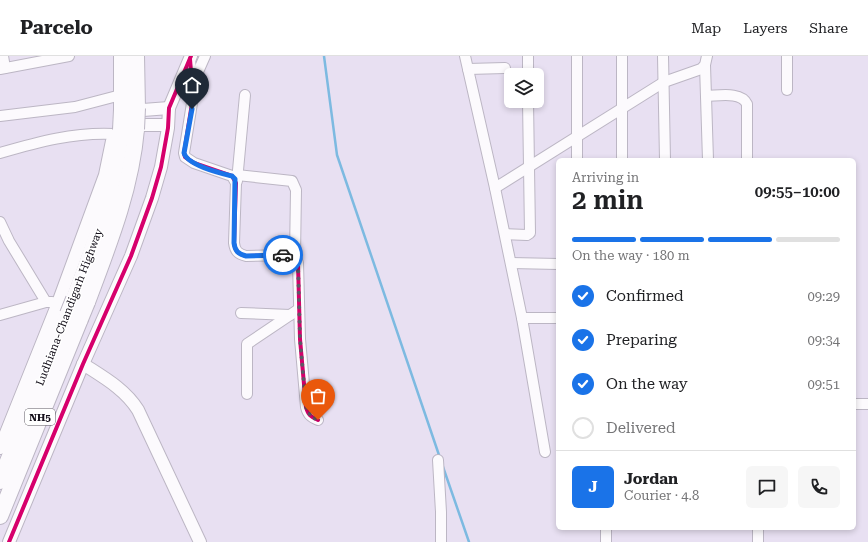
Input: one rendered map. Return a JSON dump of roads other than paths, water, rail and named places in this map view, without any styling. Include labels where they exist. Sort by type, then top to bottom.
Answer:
[{"type":"highway","name":"NH5","points":[[0,516],[63,309],[80,300],[125,191],[134,150],[121,129],[123,106],[122,56]]},
{"type":"highway","name":"NH5","points":[[123,106],[136,56]]},
{"type":"highway","name":"Ludhiana-Chandigarh Highway","points":[[0,481],[63,309]]},
{"type":"street","points":[[3,56],[3,68],[69,56]]},
{"type":"street","points":[[114,56],[123,106]]},
{"type":"street","points":[[193,83],[205,56]]},
{"type":"street","points":[[465,56],[495,188],[522,318],[544,452]]},
{"type":"street","points":[[528,56],[528,68]]},
{"type":"street","points":[[577,56],[577,158]]},
{"type":"street","points":[[622,56],[622,158]]},
{"type":"street","points":[[663,56],[665,158]]},
{"type":"street","points":[[787,56],[788,90]]},
{"type":"street","points":[[190,57],[193,98],[184,153],[185,157],[194,163],[237,179],[292,181],[296,190],[295,255],[298,263],[299,309],[306,407],[311,417],[318,420]]},
{"type":"street","points":[[10,542],[83,364],[131,256],[152,198],[165,147],[169,108],[190,57]]},
{"type":"street","points":[[495,188],[664,82],[701,69],[706,60]]},
{"type":"street","points":[[706,60],[708,158]]},
{"type":"street","points":[[468,69],[504,68]]},
{"type":"street","points":[[245,95],[237,179],[234,243],[236,251],[240,255],[246,256],[295,255]]},
{"type":"street","points":[[706,96],[737,96],[745,99],[747,104],[747,158]]},
{"type":"street","points":[[0,116],[75,107],[123,106],[169,108]]},
{"type":"street","points":[[505,234],[527,235],[530,233],[528,108]]},
{"type":"street","points":[[0,153],[46,140],[72,135],[168,125]]},
{"type":"street","points":[[0,448],[63,309],[121,129]]},
{"type":"street","points":[[0,222],[4,241],[63,309]]},
{"type":"street","points":[[511,263],[556,264]]},
{"type":"street","points":[[0,315],[63,309],[104,315]]},
{"type":"street","points":[[248,394],[247,344],[299,309]]},
{"type":"street","points":[[240,313],[290,315]]},
{"type":"street","points":[[522,318],[556,318]]},
{"type":"street","points":[[83,364],[124,392],[132,400],[200,542]]},
{"type":"street","points":[[856,404],[868,404]]},
{"type":"street","points":[[438,460],[441,542]]},
{"type":"street","points":[[606,530],[606,542]]},
{"type":"street","points":[[758,530],[758,542]]},
{"type":"waterway","points":[[324,56],[337,155],[440,458]]},
{"type":"waterway","points":[[442,464],[469,542]]}]
